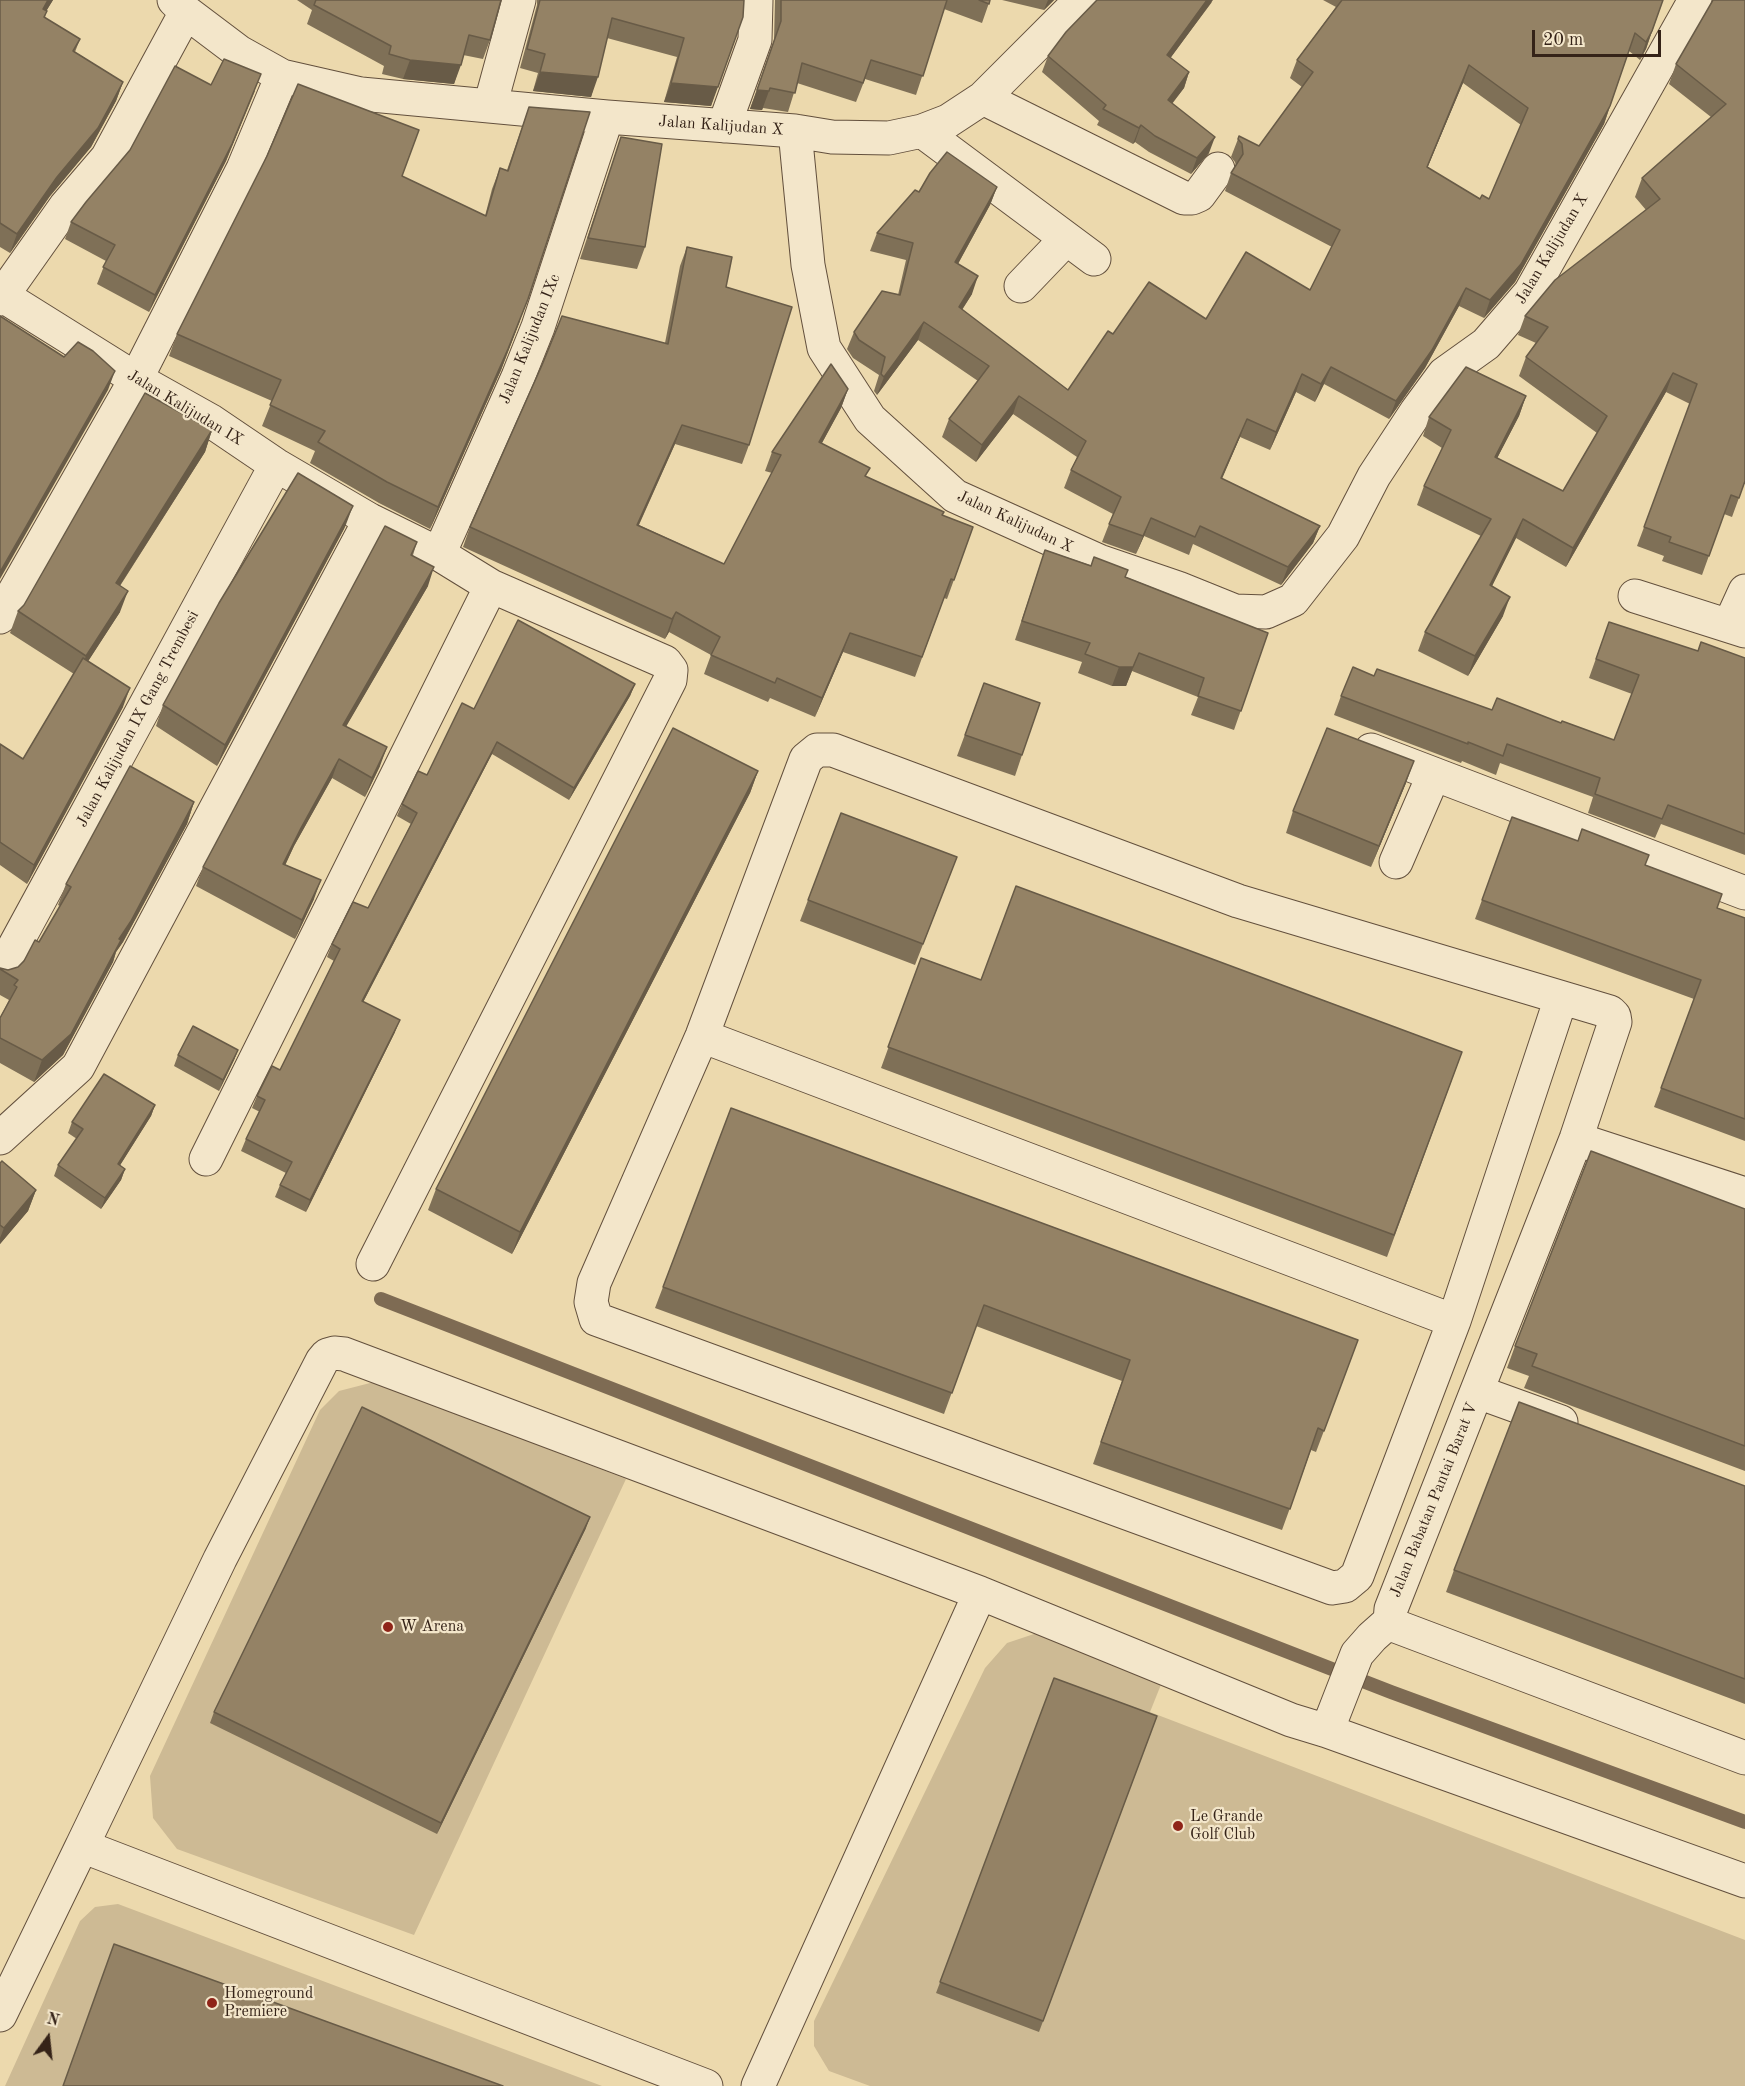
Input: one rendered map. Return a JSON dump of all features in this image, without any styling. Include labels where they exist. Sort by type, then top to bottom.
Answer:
[{"type":"street","points":[[490,106],[519,0]]},
{"type":"street","points":[[724,126],[754,40],[756,0]]},
{"type":"street","points":[[795,131],[859,138],[889,138],[922,131],[948,120],[983,98],[1081,0]]},
{"type":"street","name":"Jalan Kalijudan X","points":[[180,6],[239,52],[282,76],[361,94],[607,117],[795,131],[808,265],[824,348],[870,419],[954,496],[1099,561],[1235,610],[1266,612],[1293,600],[1343,536],[1374,476],[1444,374],[1486,344],[1530,293],[1695,0]]},
{"type":"street","points":[[1,296],[65,207],[107,158],[180,6]]},
{"type":"street","points":[[0,617],[136,379],[243,170],[282,76]]},
{"type":"street","points":[[983,98],[1184,198],[1199,195],[1218,169]]},
{"type":"street","name":"Jalan Kalijudan IXc","points":[[439,554],[538,327],[607,117]]},
{"type":"street","points":[[922,131],[1094,259]]},
{"type":"street","points":[[1021,286],[1066,239]]},
{"type":"street","name":"Jalan Kalijudan IX","points":[[1,296],[136,379],[211,421],[276,465],[370,520],[439,554],[491,586],[665,662],[671,670],[670,680],[373,1264]]},
{"type":"street","name":"Jalan Kalijudan IX Gang Trembesi","points":[[0,973],[276,465]]},
{"type":"street","points":[[0,1137],[78,1067],[370,520]]},
{"type":"street","points":[[206,1159],[491,586]]},
{"type":"street","points":[[1635,596],[1737,628],[1745,591]]},
{"type":"street","points":[[1348,741],[1745,893]]},
{"type":"street","points":[[817,750],[833,750],[1238,901],[1561,998],[1454,1321],[1357,1576],[1345,1587],[1332,1588],[596,1320],[591,1302],[594,1283],[702,1036],[806,759],[817,750]]},
{"type":"street","points":[[1396,861],[1434,774]]},
{"type":"street","name":"Jalan Babatan Pantai Barat V","points":[[1561,998],[1610,1012],[1615,1022],[1575,1139],[1478,1392],[1391,1609],[1390,1620],[1398,1627],[1745,1758]]},
{"type":"street","points":[[702,1036],[1454,1321]]},
{"type":"street","points":[[1575,1139],[1745,1194]]},
{"type":"street","points":[[0,2015],[226,1549],[322,1361],[327,1355],[334,1353],[344,1354],[980,1593],[1291,1720],[1331,1723],[1745,1881]]},
{"type":"street","points":[[1478,1392],[1592,1433]]},
{"type":"street","points":[[758,2086],[980,1593]]},
{"type":"street","points":[[1331,1723],[1357,1654],[1390,1620]]},
{"type":"street","points":[[82,1846],[706,2086]]},
{"type":"shaded area","name":"W Arena","points":[[374,1382],[626,1479],[414,1935],[177,1849],[153,1818],[150,1776],[320,1410],[339,1391]]},
{"type":"shaded area","name":"Le Grande Golf Club","points":[[1037,1633],[1162,1682],[1150,1712],[1745,1940],[1745,2086],[870,2086],[829,2071],[814,2046],[814,2021],[985,1668],[1007,1643]]},
{"type":"shaded area","name":"Homeground Premiere","points":[[118,1904],[602,2086],[5,2086],[80,1921],[95,1907]]},
{"type":"building","points":[[0,0],[48,0],[43,9],[47,11],[44,17],[80,39],[73,51],[123,82],[98,128],[57,177],[17,234],[0,223]]},
{"type":"building","points":[[316,0],[501,0],[490,40],[469,35],[461,65],[410,60],[389,54],[391,46],[314,5]]},
{"type":"building","points":[[540,0],[744,0],[743,17],[718,87],[671,83],[684,38],[612,18],[598,77],[540,72],[545,54],[527,49]]},
{"type":"building","points":[[781,0],[947,0],[923,76],[871,60],[863,83],[802,63],[795,93],[770,88],[769,91],[757,90],[781,21]]},
{"type":"building","points":[[1097,0],[1207,0],[1167,55],[1189,72],[1168,100],[1215,137],[1197,158],[1155,136],[1141,125],[1139,128],[1103,109],[1106,105],[1048,56],[1066,32]]},
{"type":"building","points":[[1342,0],[1663,0],[1646,42],[1635,33],[1610,106],[1521,264],[1490,300],[1466,288],[1432,350],[1396,401],[1331,367],[1321,384],[1302,374],[1276,432],[1247,419],[1221,478],[1320,526],[1288,567],[1200,526],[1195,537],[1151,518],[1143,536],[1109,524],[1121,497],[1071,470],[1086,441],[1019,396],[982,445],[949,419],[989,366],[924,322],[884,377],[881,374],[885,357],[859,340],[854,332],[882,291],[900,295],[913,243],[877,233],[915,190],[919,192],[930,173],[947,152],[997,187],[955,262],[978,276],[959,307],[1068,390],[1108,331],[1113,334],[1149,282],[1206,319],[1246,252],[1310,290],[1340,230],[1231,173],[1243,154],[1239,136],[1259,146],[1313,72],[1297,60]],"holes":[[[1469,65],[1528,108],[1489,199],[1482,195],[1480,199],[1427,167]]]},
{"type":"building","points":[[1713,0],[1745,0],[1745,481],[1739,498],[1731,495],[1709,556],[1669,542],[1671,537],[1644,527],[1697,384],[1673,373],[1573,548],[1523,519],[1490,585],[1510,597],[1475,656],[1425,632],[1491,519],[1424,486],[1451,430],[1429,417],[1466,367],[1526,396],[1495,457],[1563,491],[1607,416],[1526,357],[1548,327],[1525,316],[1555,280],[1660,199],[1642,178],[1726,104],[1676,64]]},
{"type":"building","points":[[224,59],[261,74],[232,144],[155,295],[103,267],[115,245],[71,222],[130,150],[175,66],[211,85]]},
{"type":"building","points":[[298,84],[419,130],[402,176],[486,216],[500,168],[508,171],[529,107],[590,112],[528,299],[438,507],[387,482],[318,442],[325,431],[270,405],[281,380],[177,334],[267,156]]},
{"type":"building","points":[[621,137],[662,144],[645,247],[588,238]]},
{"type":"building","points":[[687,247],[732,257],[726,287],[792,307],[749,445],[682,425],[637,525],[724,564],[781,455],[772,452],[831,364],[848,389],[819,442],[870,468],[865,476],[944,512],[942,515],[973,527],[922,657],[850,633],[822,698],[777,678],[775,683],[711,655],[720,637],[676,612],[672,619],[470,527],[562,316],[668,344]]},
{"type":"building","points":[[0,316],[64,357],[78,342],[93,351],[115,371],[0,572]]},
{"type":"building","points":[[145,393],[212,430],[116,583],[128,591],[86,656],[18,611],[24,605]]},
{"type":"building","points":[[298,473],[353,506],[225,745],[163,705],[219,603]]},
{"type":"building","points":[[385,526],[417,542],[411,555],[434,567],[343,725],[387,747],[372,778],[339,759],[283,864],[321,880],[302,920],[203,867]]},
{"type":"building","points":[[1045,550],[1091,566],[1094,557],[1128,570],[1125,577],[1268,633],[1241,711],[1198,696],[1204,678],[1139,653],[1133,667],[1119,667],[1085,654],[1090,643],[1022,621]]},
{"type":"building","points":[[518,620],[635,684],[574,788],[497,742],[362,1001],[400,1020],[310,1200],[280,1185],[292,1162],[246,1139],[265,1100],[257,1096],[272,1066],[280,1070],[340,949],[332,944],[353,902],[368,908],[417,813],[402,804],[418,771],[427,775],[462,703],[474,709]]},
{"type":"building","points":[[1609,622],[1698,651],[1701,642],[1745,658],[1745,834],[1668,805],[1662,819],[1595,794],[1600,778],[1507,744],[1503,756],[1341,696],[1353,667],[1374,676],[1377,669],[1492,710],[1497,698],[1561,723],[1562,721],[1614,740],[1639,675],[1596,659]]},
{"type":"building","points":[[83,658],[130,688],[34,865],[0,842],[0,744],[23,759]]},
{"type":"building","points":[[984,683],[1040,703],[1022,755],[965,735]]},
{"type":"building","points":[[673,728],[758,771],[520,1232],[436,1189]]},
{"type":"building","points":[[1327,728],[1414,761],[1379,846],[1293,811]]},
{"type":"building","points":[[130,766],[194,802],[131,921],[119,939],[121,940],[71,1034],[42,1060],[0,1038],[0,1018],[17,987],[14,985],[18,980],[0,968],[8,970],[18,967],[24,961],[35,940],[39,942],[71,887],[66,884]]},
{"type":"building","points":[[841,813],[957,857],[923,944],[808,900]]},
{"type":"building","points":[[1512,817],[1578,841],[1582,829],[1649,855],[1645,865],[1722,894],[1717,908],[1745,918],[1745,1119],[1661,1088],[1701,980],[1482,900]]},
{"type":"building","points":[[1016,886],[1462,1052],[1394,1235],[888,1047],[921,958],[981,980]]},
{"type":"building","points":[[193,1026],[238,1050],[223,1080],[178,1055]]},
{"type":"building","points":[[104,1074],[155,1105],[118,1164],[125,1169],[105,1198],[58,1165],[83,1129],[72,1122]]},
{"type":"building","points":[[731,1108],[1358,1340],[1324,1431],[1318,1428],[1290,1509],[1101,1442],[1130,1360],[984,1305],[952,1393],[663,1287]]},
{"type":"building","points":[[1591,1151],[1745,1209],[1745,1446],[1532,1366],[1537,1354],[1515,1346]]},
{"type":"building","points":[[2,1161],[36,1190],[4,1228],[0,1225],[0,1163]]},
{"type":"building","points":[[1519,1402],[1745,1486],[1745,1679],[1454,1570]]},
{"type":"building","points":[[362,1407],[590,1517],[441,1823],[214,1712]]},
{"type":"building","points":[[1054,1678],[1157,1716],[1043,2021],[940,1982]]},
{"type":"building","points":[[114,1944],[503,2086],[63,2086]]},
{"type":"waterway","points":[[381,1299],[1391,1692],[1745,1822]]},
{"type":"place","name":"W Arena","points":[[388,1627]]},
{"type":"place","name":"Le Grande Golf Club","points":[[1178,1826]]},
{"type":"place","name":"Homeground Premiere","points":[[212,2003]]}]
